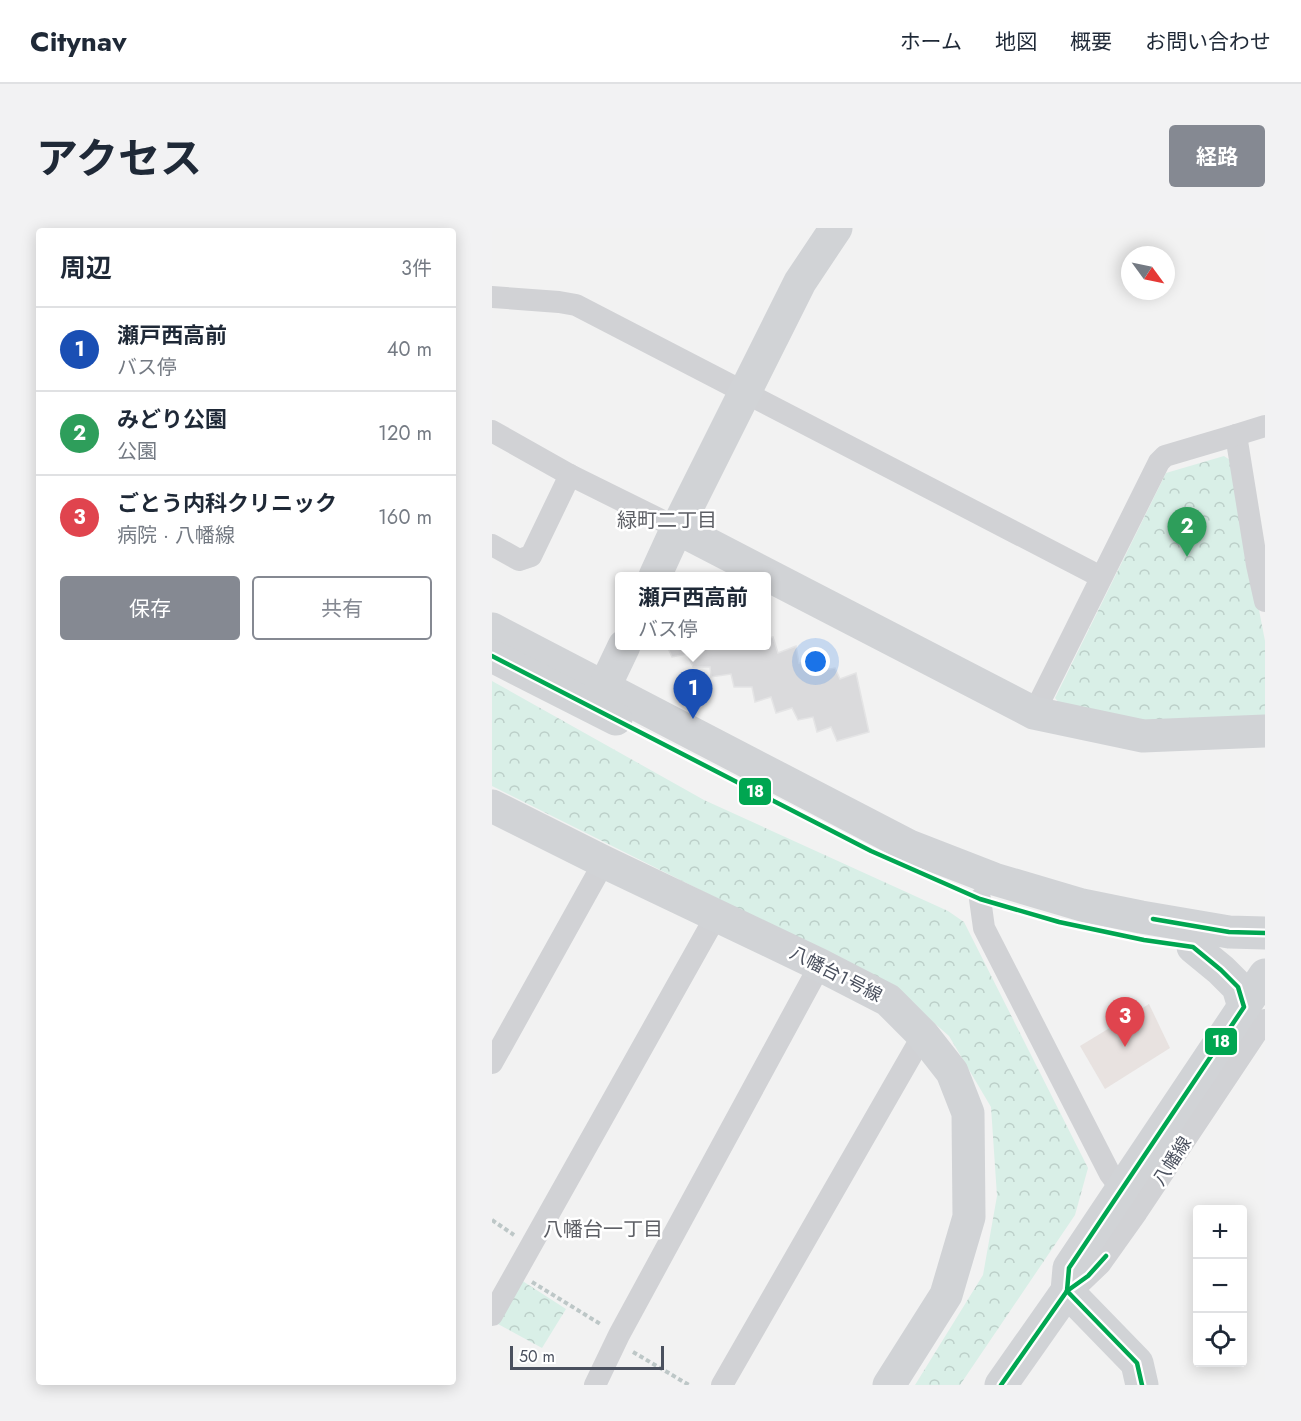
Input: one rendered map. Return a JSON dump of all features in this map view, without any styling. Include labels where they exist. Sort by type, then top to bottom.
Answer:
[{"type":"street","points":[[657,572],[800,282],[836,228]]},
{"type":"street","points":[[492,297],[576,305],[1101,577]]},
{"type":"street","points":[[1034,713],[1159,462],[1165,456],[1265,426]]},
{"type":"street","points":[[492,431],[570,475],[762,572]]},
{"type":"street","points":[[1236,435],[1261,564],[1265,601]]},
{"type":"street","points":[[492,545],[519,560],[531,556],[570,475]]},
{"type":"street","points":[[771,577],[1034,713],[1143,736],[1265,731]]},
{"type":"street","points":[[492,629],[599,698],[764,795],[871,851],[980,899],[1059,922],[1144,940],[1265,956]]},
{"type":"street","points":[[599,698],[622,650]]},
{"type":"street","points":[[492,656],[599,698],[909,846],[994,879],[1082,905],[1141,917],[1229,932],[1265,933]]},
{"type":"street","name":"八幡台１号線","points":[[492,806],[888,1000],[923,1035],[952,1072],[968,1113],[969,1217],[946,1295],[889,1385]]},
{"type":"street","points":[[492,1063],[604,862]]},
{"type":"street","points":[[980,899],[984,928],[1110,1174],[1122,1190]]},
{"type":"street","points":[[492,1315],[716,916]]},
{"type":"street","points":[[1193,947],[1238,987],[1255,1013]]},
{"type":"street","points":[[595,1385],[617,1339],[820,965]]},
{"type":"street","points":[[1255,1013],[1265,975]]},
{"type":"street","name":"八幡線","points":[[1067,1291],[1069,1268],[1122,1190],[1255,1013]]},
{"type":"street","name":"八幡線","points":[[1001,1385],[1067,1291],[1077,1286],[1100,1264],[1137,1212],[1255,1013]]},
{"type":"street","points":[[722,1385],[923,1035]]},
{"type":"street","points":[[1067,1291],[1137,1363],[1142,1385]]},
{"type":"path","points":[[516,1272],[689,1385]]},
{"type":"shaded area","points":[[1149,1004],[1170,1048],[1105,1089],[1080,1046]]},
{"type":"green space","points":[[1224,456],[1230,460],[1265,641],[1265,717],[1145,722],[1061,705],[1055,698],[1166,473]]},
{"type":"green space","points":[[492,681],[704,800],[948,911],[964,922],[1088,1168],[1075,1215],[960,1385],[915,1385],[983,1275],[997,1196],[991,1107],[949,1036],[891,985],[492,786]]},
{"type":"green space","points":[[521,1280],[566,1309],[542,1348],[496,1323]]},
{"type":"building","points":[[773,637],[778,653],[796,646],[799,663],[816,659],[819,671],[835,668],[840,679],[856,673],[869,732],[837,741],[831,727],[817,732],[813,717],[798,720],[792,708],[776,713],[771,697],[755,702],[752,687],[734,687],[731,674],[711,677],[710,667],[693,667],[687,654],[672,657],[669,650],[771,650],[771,638]]},
{"type":"transit line","name":"18","points":[[492,656],[871,851],[980,899],[1059,922],[1144,940],[1193,947],[1238,987],[1244,1007],[1069,1268],[1067,1291]]},
{"type":"transit line","name":"18","points":[[1153,919],[1229,932],[1265,933]]},
{"type":"transit line","name":"18","points":[[1001,1385],[1067,1291],[1088,1276],[1106,1256]]},
{"type":"transit line","name":"18","points":[[1067,1291],[1137,1363],[1142,1385]]},
{"type":"place","name":"みどり公園","points":[[1187,557]]},
{"type":"place","name":"瀬戸西高前","points":[[693,719]]},
{"type":"place","name":"ごとう内科クリニック","points":[[1125,1047]]},
{"type":"district","name":"緑町二丁目","points":[[667,520]]},
{"type":"district","name":"八幡台一丁目","points":[[603,1229]]}]
